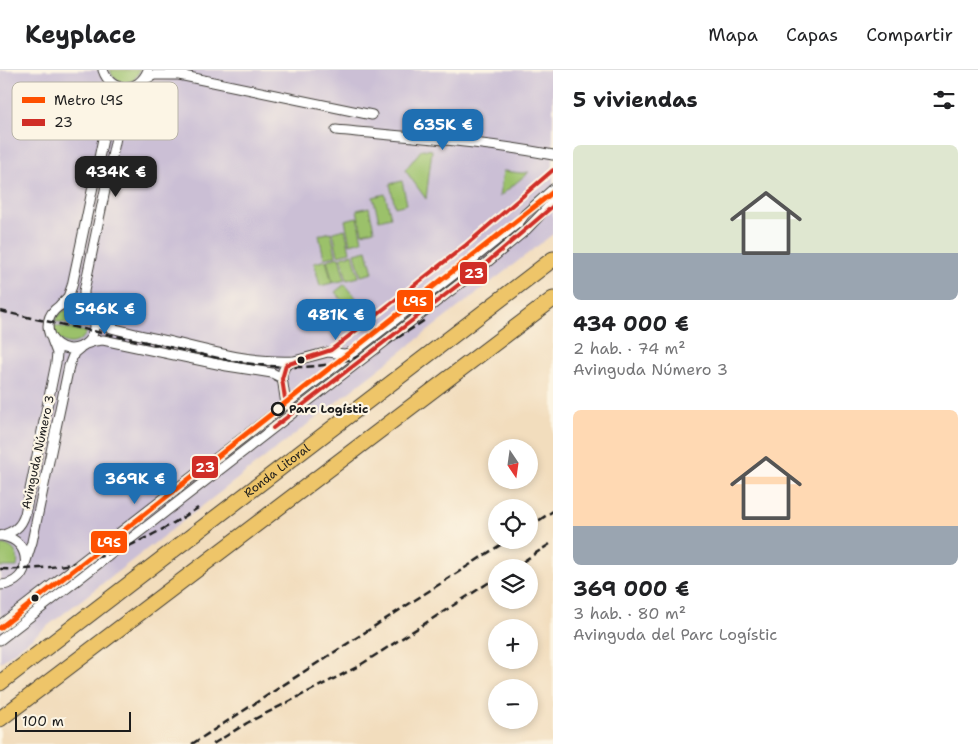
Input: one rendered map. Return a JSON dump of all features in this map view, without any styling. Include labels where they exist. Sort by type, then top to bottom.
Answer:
[{"type":"highway","name":"Ronda Litoral","points":[[0,684],[553,259]]},
{"type":"highway","points":[[0,720],[553,299]]},
{"type":"street","points":[[103,70],[109,81]]},
{"type":"street","points":[[140,82],[148,70]]},
{"type":"street","points":[[168,70],[179,75],[372,115]]},
{"type":"street","points":[[141,82],[154,76],[179,75]]},
{"type":"street","points":[[336,130],[438,138],[514,147],[553,155]]},
{"type":"street","points":[[103,140],[72,286],[68,296],[49,317],[48,333],[52,340],[58,346],[72,350],[95,341],[108,340],[227,366],[272,373],[282,378]]},
{"type":"street","points":[[83,346],[91,339],[94,331],[90,314],[84,301],[85,289],[116,140]]},
{"type":"street","points":[[0,625],[355,351],[512,227],[553,189]]},
{"type":"street","points":[[534,221],[553,202]]},
{"type":"street","points":[[0,640],[476,271],[553,206]]},
{"type":"street","points":[[60,305],[76,303],[90,314],[98,324],[111,328],[230,355],[269,361],[294,361],[328,352],[344,354],[355,351]]},
{"type":"street","name":"Avinguda Número 3","points":[[0,536],[15,530],[21,524],[25,514],[56,363],[56,353],[52,340]]},
{"type":"street","name":"Avinguda Número 3","points":[[25,564],[32,542],[69,366],[74,353],[83,346]]},
{"type":"street","points":[[286,405],[282,378],[285,367],[294,361]]},
{"type":"street","points":[[0,536],[11,538],[21,547],[24,553],[25,564],[21,575],[16,580],[1,585]]},
{"type":"shaded area","points":[[0,70],[553,70],[553,234],[0,663]]},
{"type":"green space","points":[[110,70],[140,70],[134,80],[127,82],[122,82],[113,77]]},
{"type":"green space","points":[[422,149],[432,150],[426,199],[405,170]]},
{"type":"green space","points":[[503,171],[529,172],[499,197]]},
{"type":"green space","points":[[402,181],[407,204],[395,207],[390,184]]},
{"type":"green space","points":[[385,194],[391,217],[379,220],[373,197]]},
{"type":"green space","points":[[369,207],[374,230],[362,233],[357,210]]},
{"type":"green space","points":[[357,217],[362,241],[350,244],[345,220]]},
{"type":"green space","points":[[345,229],[350,252],[338,255],[333,232]]},
{"type":"green space","points":[[331,232],[336,256],[324,258],[319,235]]},
{"type":"green space","points":[[367,250],[373,273],[361,276],[355,253]]},
{"type":"green space","points":[[353,254],[359,277],[347,280],[341,257]]},
{"type":"green space","points":[[339,257],[345,280],[333,283],[327,260]]},
{"type":"green space","points":[[326,260],[332,283],[320,286],[314,263]]},
{"type":"green space","points":[[345,284],[360,303],[350,310],[335,292]]},
{"type":"green space","points":[[73,309],[84,316],[88,328],[54,321],[62,311]]},
{"type":"green space","points":[[53,325],[87,332],[81,340],[69,343],[57,337]]},
{"type":"green space","points":[[0,544],[12,548],[16,554],[17,567],[0,567]]},
{"type":"railway","points":[[0,311],[227,360],[250,364],[295,367],[317,366],[352,359],[395,339],[425,320]]},
{"type":"railway","points":[[0,569],[29,569],[56,566],[81,562],[104,555],[150,536],[198,508]]},
{"type":"railway","points":[[538,521],[553,511]]},
{"type":"railway","points":[[527,559],[553,542]]},
{"type":"railway","points":[[192,744],[494,549]]},
{"type":"railway","points":[[213,744],[247,723],[357,667],[488,583]]},
{"type":"metro line","name":"L9S","points":[[0,628],[553,192]]},
{"type":"transit line","name":"23","points":[[0,625],[286,405],[282,379],[286,365],[331,350],[466,245],[553,170]]},
{"type":"transit line","name":"23","points":[[273,428],[484,265],[553,206]]},
{"type":"place","name":"Parc Logístic","points":[[278,409]]}]
